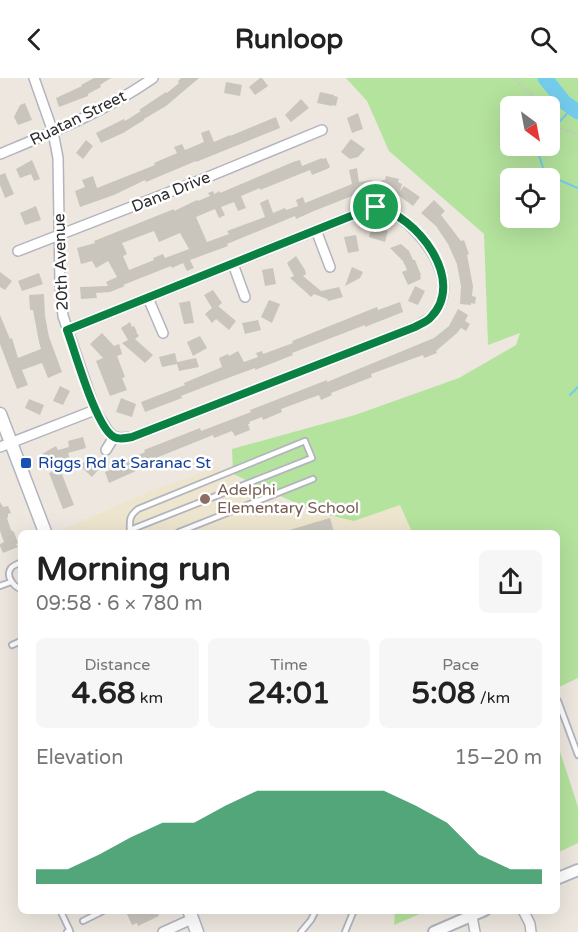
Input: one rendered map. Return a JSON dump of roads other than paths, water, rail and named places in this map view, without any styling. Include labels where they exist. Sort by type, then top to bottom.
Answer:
[{"type":"main road","points":[[0,414],[5,445],[44,530]]},
{"type":"main road","points":[[190,915],[197,932]]},
{"type":"street","name":"20th Avenue","points":[[34,78],[53,132],[58,158],[62,307],[67,330],[95,410],[114,437]]},
{"type":"street","name":"Ruatan Street","points":[[0,154],[110,105],[153,78]]},
{"type":"street","name":"Dana Drive","points":[[18,250],[322,130]]},
{"type":"street","points":[[67,330],[376,207],[393,213],[422,238],[433,252],[441,269],[443,291],[437,309],[426,321],[132,437],[114,437],[106,450]]},
{"type":"street","points":[[316,230],[330,267]]},
{"type":"street","points":[[232,264],[245,297]]},
{"type":"street","points":[[148,298],[163,333]]},
{"type":"street","points":[[5,445],[95,410]]},
{"type":"street","points":[[560,877],[578,870]]},
{"type":"street","points":[[434,932],[476,914]]},
{"type":"street","points":[[525,914],[531,932]]},
{"type":"street","points":[[163,932],[190,915]]},
{"type":"street","points":[[472,916],[475,932]]},
{"type":"lane","points":[[130,530],[131,514],[138,509],[305,441],[312,458],[132,530]]},
{"type":"lane","points":[[184,530],[314,479]]},
{"type":"lane","points":[[18,564],[9,572],[11,582],[18,589]]},
{"type":"lane","points":[[0,586],[11,582]]},
{"type":"lane","points":[[12,645],[18,642]]},
{"type":"lane","points":[[560,706],[578,755]]},
{"type":"lane","points":[[62,914],[70,931],[67,932]]},
{"type":"lane","points":[[83,921],[97,914]]},
{"type":"lane","points":[[301,932],[314,914]]},
{"type":"lane","points":[[345,932],[352,914]]},
{"type":"waterway","points":[[545,78],[564,102],[578,112]]},
{"type":"waterway","points":[[560,121],[572,108]]},
{"type":"waterway","points":[[539,156],[545,174],[578,188]]},
{"type":"waterway","points":[[570,395],[578,387]]},
{"type":"place","name":"Riggs Rd at Saranac St","points":[[26,463]]},
{"type":"place","name":"Adelphi Elementary School","points":[[205,499]]}]
